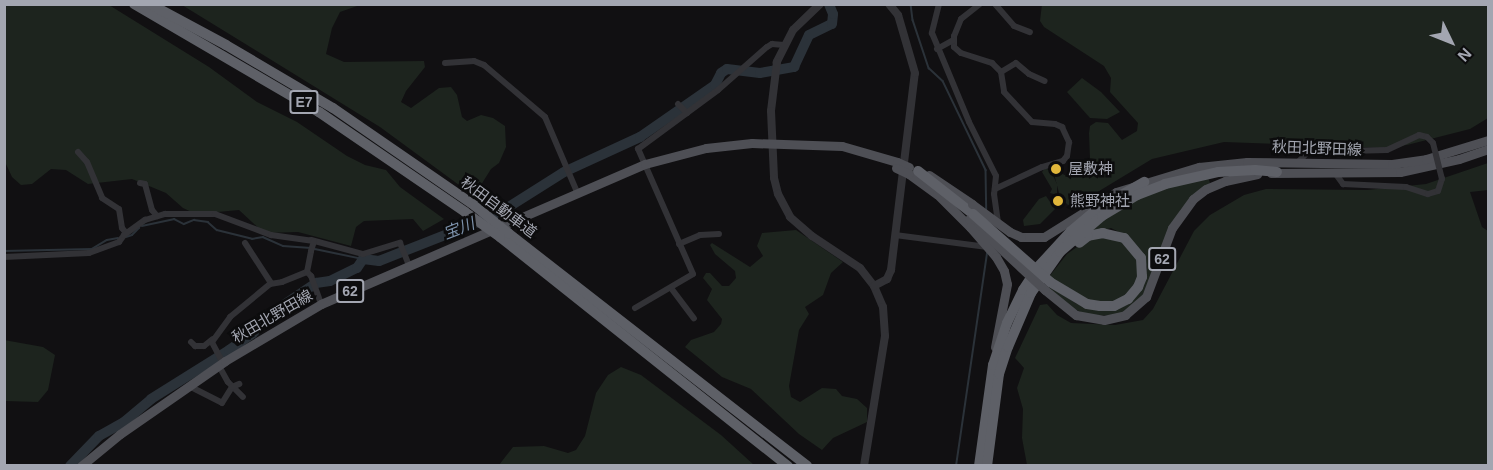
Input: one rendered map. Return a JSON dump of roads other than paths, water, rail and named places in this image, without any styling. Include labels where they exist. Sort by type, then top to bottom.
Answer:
[{"type":"highway","name":"秋田自動車道","points":[[134,4],[319,112],[470,209]]},
{"type":"highway","name":"秋田自動車道","points":[[150,4],[226,45],[333,108],[807,465]]},
{"type":"highway","points":[[987,465],[999,374],[1016,323],[1044,272],[1060,252],[1089,226],[1137,195],[1192,176],[1255,170],[1277,172]]},
{"type":"highway","points":[[912,171],[971,216],[1048,286],[1087,304],[1114,306],[1128,299],[1138,287],[1142,277],[1141,258],[1124,238],[1114,233],[1095,234],[1071,248],[1044,272]]},
{"type":"highway","points":[[979,465],[993,365],[1007,323],[1023,290],[1050,253],[1084,219],[1144,182]]},
{"type":"highway","name":"秋田自動車道","points":[[504,235],[789,465]]},
{"type":"highway","points":[[787,449],[814,465]]},
{"type":"main road","name":"秋田北野田線","points":[[971,216],[1022,237],[1044,237],[1116,192],[1177,172],[1217,164],[1298,162],[1354,165],[1414,161],[1461,150],[1488,140]]},
{"type":"main road","name":"秋田北野田線","points":[[81,465],[220,361],[321,304],[577,192],[645,165],[706,148],[771,143],[807,144],[866,156],[912,171]]},
{"type":"main road","name":"秋田北野田線","points":[[1277,172],[1400,172],[1459,159],[1488,149]]},
{"type":"main road","name":"62","points":[[1048,286],[1076,315],[1091,320],[1104,320],[1125,315],[1146,297],[1172,228],[1193,199],[1206,189],[1225,181],[1277,172]]},
{"type":"main road","points":[[971,216],[1004,271],[1007,284],[993,365]]},
{"type":"street","points":[[820,4],[793,30],[777,62],[773,81],[771,143],[774,178],[778,194],[790,217],[812,236],[852,261],[873,286],[883,307],[885,336],[864,465]]},
{"type":"street","points":[[873,286],[889,276],[915,74],[898,15],[889,4]]},
{"type":"street","points":[[895,235],[995,248],[998,220],[996,176],[937,49],[932,33],[939,4]]},
{"type":"street","points":[[980,4],[961,19],[953,40],[954,47],[961,53],[992,63],[1001,72],[1004,92],[1032,122],[1055,124],[1062,127],[1069,142],[1063,161],[1042,167],[995,189]]},
{"type":"street","points":[[995,4],[1014,26],[1030,32]]},
{"type":"street","points":[[937,49],[953,40]]},
{"type":"street","points":[[635,308],[693,274],[638,149],[739,73],[772,44],[784,45]]},
{"type":"street","points":[[445,63],[474,61],[484,65],[544,117],[577,192]]},
{"type":"street","points":[[1001,72],[1016,63],[1029,74],[1045,81]]},
{"type":"street","points":[[678,104],[687,113]]},
{"type":"street","points":[[1298,162],[1308,152],[1387,150],[1419,135],[1427,137],[1433,143],[1442,179],[1438,191],[1428,194],[1406,187],[1343,184],[1335,173]]},
{"type":"street","points":[[78,152],[87,162],[102,198],[119,209],[123,236]]},
{"type":"street","points":[[140,183],[145,184],[152,210],[157,216]]},
{"type":"street","points":[[4,257],[89,253],[123,236],[145,220],[157,216],[215,214],[271,235],[313,241],[363,254],[400,243],[409,265]]},
{"type":"street","points":[[679,243],[700,235],[719,234]]},
{"type":"street","points":[[307,272],[313,241]]},
{"type":"street","points":[[245,243],[271,284]]},
{"type":"street","points":[[191,342],[195,346],[204,346],[213,339],[230,317],[271,284],[307,272]]},
{"type":"street","points":[[307,272],[313,279],[321,304]]},
{"type":"street","points":[[671,288],[694,318]]},
{"type":"street","points":[[213,339],[220,361],[243,397]]},
{"type":"street","points":[[189,386],[222,403],[236,386]]},
{"type":"waterway","name":"宝川","points":[[70,466],[99,436],[124,422],[151,399],[229,350],[253,333],[275,311],[316,283],[330,281],[357,268],[363,259],[379,261],[496,215],[564,172],[640,137],[715,85],[721,73],[727,69],[760,73],[794,67],[809,35],[832,24],[833,14],[829,4]]},
{"type":"waterway","points":[[911,4],[913,20],[929,68],[943,81],[986,170],[987,209]]},
{"type":"waterway","points":[[142,226],[174,219],[184,224],[194,220],[208,222],[217,230],[252,239],[263,237],[283,246],[311,248]]},
{"type":"waterway","points":[[126,237],[139,228]]},
{"type":"waterway","points":[[4,251],[92,249],[107,240],[118,238]]},
{"type":"waterway","points":[[315,249],[363,259]]},
{"type":"waterway","points":[[956,466],[987,253]]},
{"type":"place","name":"屋敷神","points":[[1056,169]]},
{"type":"place","name":"熊野神社","points":[[1058,201]]}]
